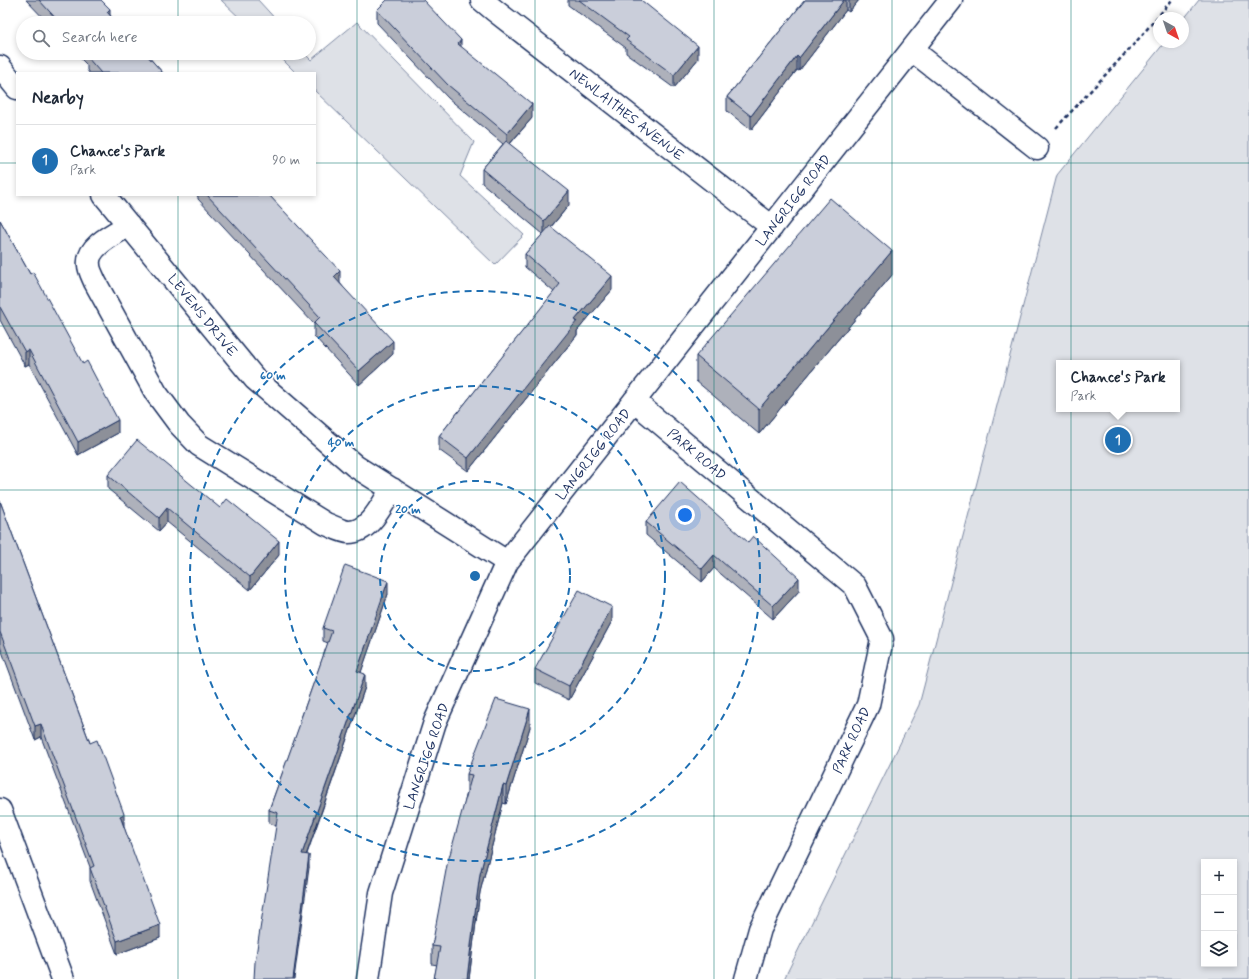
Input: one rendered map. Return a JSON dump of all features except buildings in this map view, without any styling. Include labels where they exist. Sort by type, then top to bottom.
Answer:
[{"type":"street","name":"LANGRIGG ROAD","points":[[368,979],[382,893],[435,722],[508,562],[951,0]]},
{"type":"street","name":"NEWLAITHES AVENUE","points":[[493,4],[772,227]]},
{"type":"street","points":[[912,50],[1037,148]]},
{"type":"street","points":[[0,67],[16,87]]},
{"type":"street","name":"LEVENS DRIVE","points":[[105,196],[255,379],[355,466],[508,562]]},
{"type":"street","points":[[129,225],[101,242],[90,254],[88,264],[95,282],[156,393],[179,424],[199,445],[326,524],[348,532],[361,530],[372,520],[392,489]]},
{"type":"street","name":"PARK ROAD","points":[[634,401],[855,586],[882,639],[868,705],[760,929],[746,979]]},
{"type":"street","points":[[0,810],[63,979]]},
{"type":"path","points":[[1037,148],[1135,43],[1172,0]]},
{"type":"shaded area","points":[[221,0],[258,0],[273,16],[238,16]]},
{"type":"shaded area","points":[[1199,0],[1249,0],[1249,979],[784,979],[919,705],[1057,175],[1160,48],[1189,48],[1189,12]]},
{"type":"shaded area","points":[[357,22],[474,142],[460,176],[524,235],[495,265],[316,92],[316,72],[295,72],[283,60],[316,60],[316,56]]},
{"type":"place","name":"Chance's Park","points":[[1118,440]]}]
